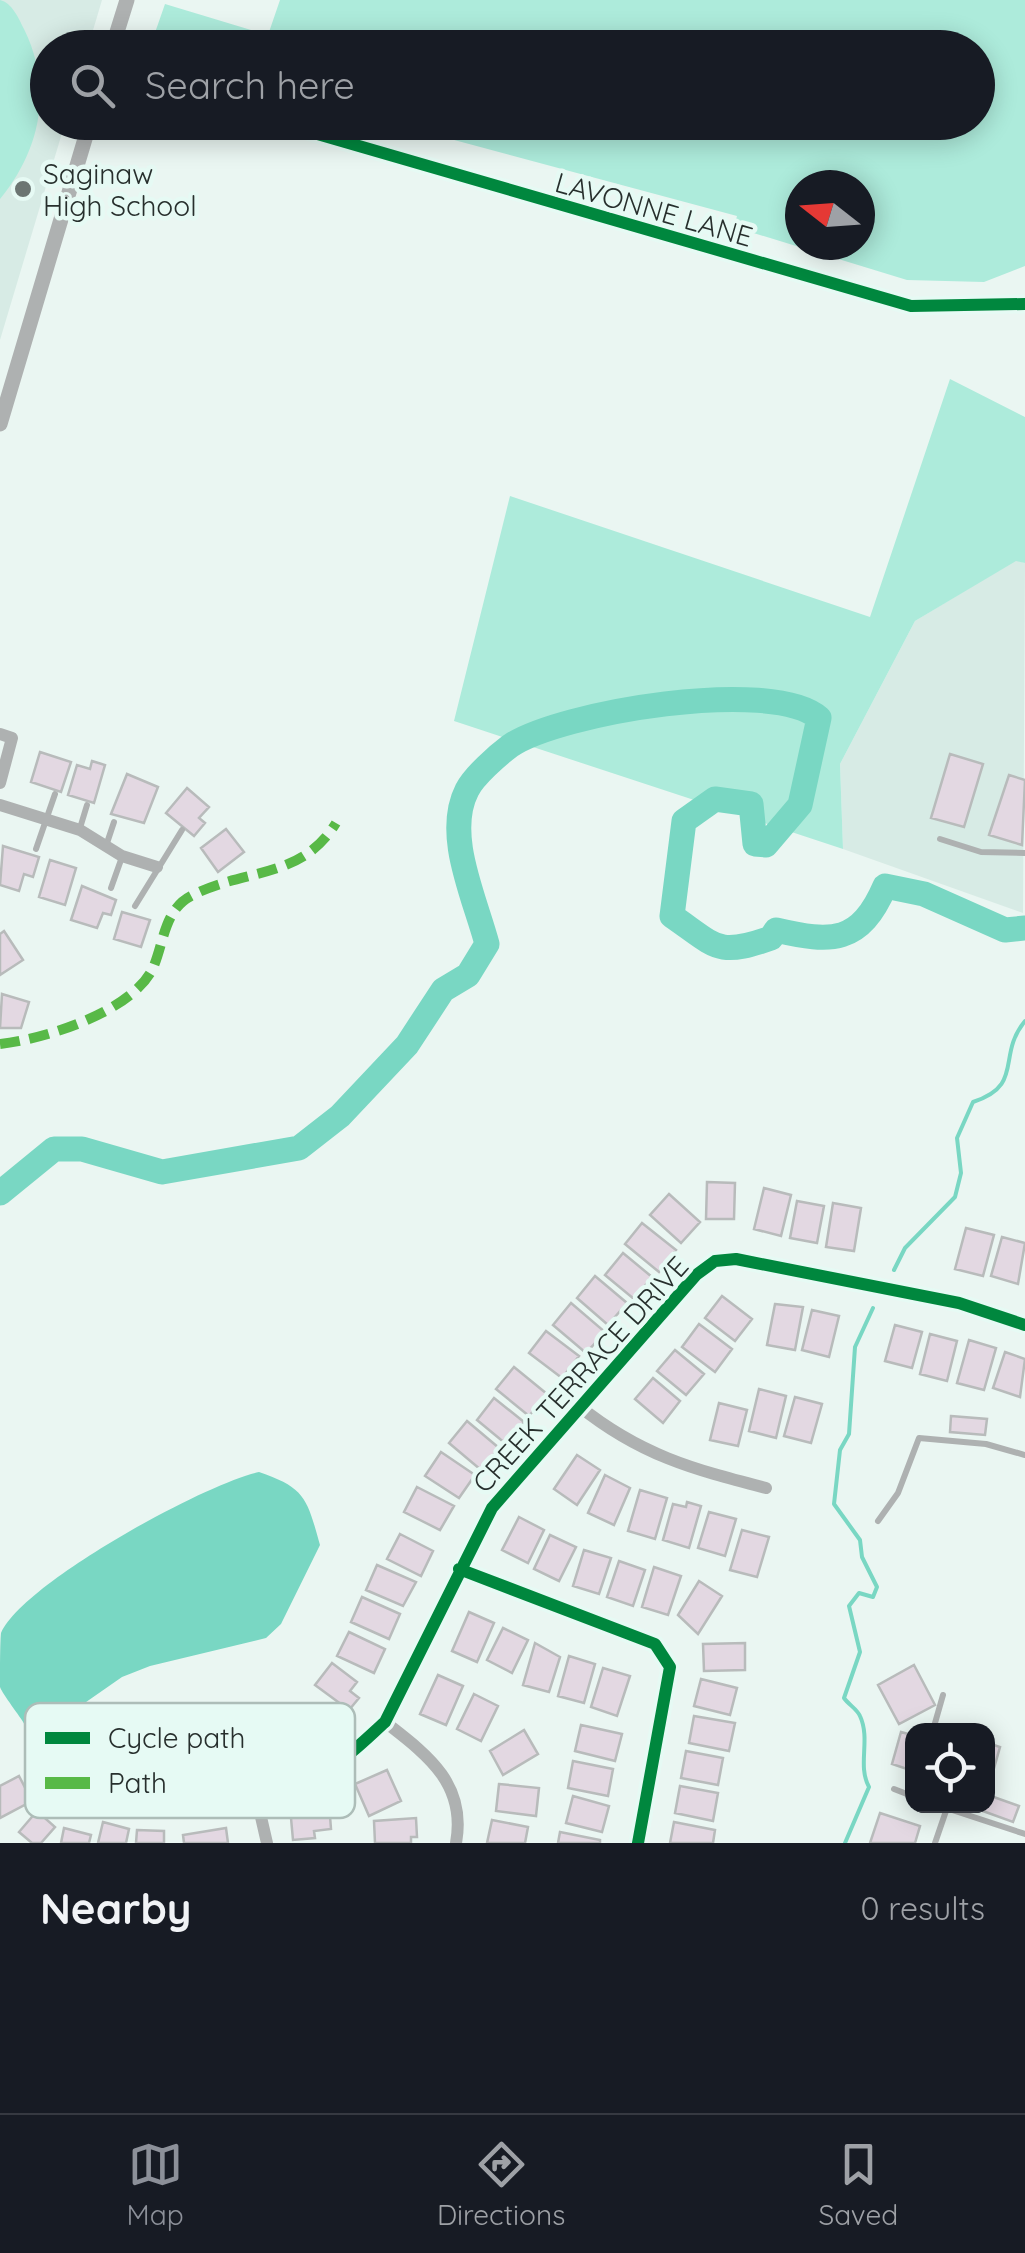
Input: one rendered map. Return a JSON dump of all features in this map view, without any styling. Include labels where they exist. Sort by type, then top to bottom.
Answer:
[{"type":"street","points":[[118,30],[127,0]]},
{"type":"street","points":[[0,424],[85,140]]},
{"type":"street","name":"LAVONNE LANE","points":[[336,140],[732,258],[911,306],[1025,304]]},
{"type":"street","points":[[0,782],[6,736]]},
{"type":"street","points":[[0,806],[80,830],[107,843],[122,856],[157,866]]},
{"type":"street","name":"CREEK TERRACE DRIVE","points":[[355,1746],[385,1722],[419,1662],[459,1569],[492,1508],[696,1275],[715,1262],[736,1259],[959,1303],[1025,1325]]},
{"type":"street","points":[[579,1406],[620,1438],[681,1467],[766,1488]]},
{"type":"street","points":[[459,1569],[654,1644],[670,1667],[638,1843]]},
{"type":"street","points":[[385,1722],[435,1761],[452,1792],[456,1843]]},
{"type":"street","points":[[261,1818],[268,1843]]},
{"type":"lane","points":[[36,849],[54,794]]},
{"type":"lane","points":[[80,830],[87,805]]},
{"type":"lane","points":[[107,843],[114,822]]},
{"type":"lane","points":[[135,906],[182,830]]},
{"type":"lane","points":[[940,839],[981,852],[1025,853]]},
{"type":"lane","points":[[111,888],[122,856]]},
{"type":"lane","points":[[878,1521],[898,1493],[919,1438],[986,1444],[1025,1455]]},
{"type":"lane","points":[[935,1723],[943,1695]]},
{"type":"lane","points":[[894,1789],[905,1793]]},
{"type":"lane","points":[[935,1843],[942,1813]]},
{"type":"lane","points":[[962,1813],[1025,1834]]},
{"type":"shaded area","name":"Saginaw High School","points":[[0,0],[102,0],[93,30],[30,30],[30,140],[60,140],[0,340]]},
{"type":"shaded area","points":[[0,0],[17,15],[30,44],[33,140],[14,180],[0,199]]},
{"type":"shaded area","points":[[280,0],[1025,0],[1025,266],[984,282],[907,280],[842,260],[875,260],[875,170],[785,170],[785,243],[734,227],[737,216],[454,140],[995,140],[995,30],[270,30]]},
{"type":"shaded area","points":[[165,4],[251,30],[156,30]]},
{"type":"shaded area","points":[[950,379],[1025,417],[1025,563],[1016,561],[915,621],[840,764],[843,849],[454,721],[510,496],[870,617]]},
{"type":"shaded area","points":[[1016,560],[1025,563],[1023,913],[843,849],[840,764],[915,621]]},
{"type":"shaded area","points":[[259,1472],[287,1484],[302,1497],[312,1516],[320,1545],[281,1624],[266,1638],[150,1666],[122,1677],[85,1703],[25,1703],[25,1725],[0,1687],[1,1633],[16,1612],[43,1588],[118,1538],[233,1480]]},
{"type":"building","points":[[40,752],[71,762],[61,792],[31,782]]},
{"type":"building","points":[[950,754],[983,764],[964,827],[931,818]]},
{"type":"building","points":[[92,761],[105,765],[94,803],[68,795],[77,765],[90,769]]},
{"type":"building","points":[[127,774],[158,787],[144,823],[111,814]]},
{"type":"building","points":[[1009,775],[1025,780],[1022,845],[989,835]]},
{"type":"building","points":[[187,788],[209,807],[199,818],[205,823],[194,836],[166,813]]},
{"type":"building","points":[[226,829],[244,852],[218,872],[201,848]]},
{"type":"building","points":[[3,846],[39,857],[33,877],[24,874],[19,891],[0,885]]},
{"type":"building","points":[[50,860],[76,868],[65,905],[39,897]]},
{"type":"building","points":[[82,886],[116,900],[111,915],[103,913],[97,928],[71,920]]},
{"type":"building","points":[[122,912],[150,920],[141,947],[114,939]]},
{"type":"building","points":[[4,931],[23,960],[0,975],[0,934]]},
{"type":"building","points":[[2,994],[29,1002],[21,1028],[0,1028]]},
{"type":"building","points":[[707,1182],[735,1183],[734,1219],[706,1219]]},
{"type":"building","points":[[764,1188],[791,1195],[781,1236],[754,1229]]},
{"type":"building","points":[[669,1194],[700,1222],[681,1243],[650,1215]]},
{"type":"building","points":[[797,1201],[824,1206],[817,1243],[790,1238]]},
{"type":"building","points":[[833,1203],[861,1208],[854,1251],[826,1247]]},
{"type":"building","points":[[642,1223],[676,1250],[659,1272],[625,1244]]},
{"type":"building","points":[[966,1228],[994,1235],[983,1276],[955,1269]]},
{"type":"building","points":[[1002,1237],[1025,1243],[1018,1284],[991,1276]]},
{"type":"building","points":[[623,1253],[652,1277],[634,1299],[605,1275]]},
{"type":"building","points":[[595,1276],[627,1303],[608,1325],[577,1298]]},
{"type":"building","points":[[722,1296],[752,1319],[735,1341],[705,1318]]},
{"type":"building","points":[[571,1303],[605,1332],[586,1353],[553,1325]]},
{"type":"building","points":[[775,1304],[803,1307],[795,1350],[767,1345]]},
{"type":"building","points":[[812,1310],[839,1316],[829,1357],[802,1350]]},
{"type":"building","points":[[699,1324],[732,1349],[715,1372],[682,1347]]},
{"type":"building","points":[[895,1325],[922,1332],[912,1368],[885,1361]]},
{"type":"building","points":[[546,1331],[579,1356],[562,1378],[529,1353]]},
{"type":"building","points":[[930,1334],[957,1341],[947,1381],[920,1374]]},
{"type":"building","points":[[969,1340],[996,1348],[984,1390],[957,1383]]},
{"type":"building","points":[[675,1350],[704,1374],[686,1395],[657,1371]]},
{"type":"building","points":[[1005,1352],[1025,1359],[1020,1397],[993,1388]]},
{"type":"building","points":[[514,1367],[547,1394],[529,1416],[496,1389]]},
{"type":"building","points":[[653,1378],[680,1401],[663,1423],[635,1399]]},
{"type":"building","points":[[759,1389],[786,1396],[776,1438],[749,1431]]},
{"type":"building","points":[[795,1397],[822,1404],[811,1443],[784,1436]]},
{"type":"building","points":[[494,1398],[524,1422],[506,1444],[477,1420]]},
{"type":"building","points":[[719,1403],[747,1410],[738,1446],[710,1440]]},
{"type":"building","points":[[951,1416],[987,1419],[985,1435],[950,1432]]},
{"type":"building","points":[[467,1421],[499,1448],[481,1470],[449,1443]]},
{"type":"building","points":[[441,1452],[475,1475],[459,1498],[425,1476]]},
{"type":"building","points":[[577,1455],[600,1470],[577,1505],[554,1489]]},
{"type":"building","points":[[605,1475],[630,1488],[614,1525],[588,1513]]},
{"type":"building","points":[[417,1487],[454,1506],[440,1530],[404,1512]]},
{"type":"building","points":[[640,1490],[667,1498],[655,1539],[628,1531]]},
{"type":"building","points":[[687,1502],[701,1506],[689,1548],[663,1540],[673,1504],[686,1507]]},
{"type":"building","points":[[709,1512],[736,1519],[725,1556],[698,1548]]},
{"type":"building","points":[[519,1517],[544,1530],[528,1563],[502,1550]]},
{"type":"building","points":[[742,1530],[769,1537],[757,1577],[730,1570]]},
{"type":"building","points":[[400,1534],[433,1551],[421,1576],[387,1559]]},
{"type":"building","points":[[550,1535],[576,1547],[559,1581],[534,1569]]},
{"type":"building","points":[[584,1550],[611,1558],[599,1594],[573,1586]]},
{"type":"building","points":[[619,1561],[645,1570],[633,1606],[607,1597]]},
{"type":"building","points":[[377,1565],[416,1582],[403,1606],[366,1590]]},
{"type":"building","points":[[654,1567],[681,1576],[668,1615],[642,1607]]},
{"type":"building","points":[[699,1581],[722,1596],[698,1634],[678,1615]]},
{"type":"building","points":[[362,1597],[400,1614],[389,1639],[351,1622]]},
{"type":"building","points":[[469,1612],[494,1623],[477,1662],[452,1651]]},
{"type":"building","points":[[503,1628],[528,1640],[512,1673],[487,1660]]},
{"type":"building","points":[[349,1632],[385,1649],[374,1673],[337,1656]]},
{"type":"building","points":[[535,1643],[560,1657],[549,1692],[523,1685]]},
{"type":"building","points":[[745,1643],[745,1670],[704,1671],[703,1644]]},
{"type":"building","points":[[569,1656],[595,1664],[584,1703],[558,1696]]},
{"type":"building","points":[[332,1663],[357,1682],[350,1691],[359,1698],[355,1703],[339,1703],[315,1685]]},
{"type":"building","points":[[914,1665],[935,1705],[899,1724],[878,1685]]},
{"type":"building","points":[[603,1668],[630,1676],[617,1716],[591,1707]]},
{"type":"building","points":[[438,1675],[463,1686],[446,1725],[420,1714]]},
{"type":"building","points":[[701,1679],[737,1688],[730,1715],[694,1706]]},
{"type":"building","points":[[474,1694],[498,1706],[481,1741],[457,1729]]},
{"type":"building","points":[[694,1716],[735,1723],[729,1751],[689,1743]]},
{"type":"building","points":[[581,1725],[622,1734],[615,1761],[575,1751]]},
{"type":"building","points":[[524,1730],[538,1754],[503,1775],[490,1751]]},
{"type":"building","points":[[901,1732],[905,1733],[905,1768],[892,1764]]},
{"type":"building","points":[[686,1751],[723,1758],[718,1785],[681,1778]]},
{"type":"building","points":[[573,1761],[613,1769],[608,1796],[568,1788]]},
{"type":"building","points":[[387,1770],[401,1801],[369,1816],[355,1784]]},
{"type":"building","points":[[19,1776],[25,1788],[25,1805],[0,1818],[0,1786]]},
{"type":"building","points":[[499,1784],[539,1788],[536,1816],[496,1811]]},
{"type":"building","points":[[680,1786],[718,1793],[713,1821],[675,1813]]},
{"type":"building","points":[[573,1796],[609,1806],[602,1832],[566,1823]]},
{"type":"building","points":[[995,1797],[1019,1806],[1013,1822],[988,1813],[995,1813]]},
{"type":"building","points":[[880,1813],[920,1826],[915,1843],[870,1843]]},
{"type":"building","points":[[31,1818],[45,1818],[55,1827],[41,1843],[32,1843],[19,1832]]},
{"type":"building","points":[[291,1818],[330,1818],[331,1829],[314,1831],[315,1838],[293,1840]]},
{"type":"building","points":[[416,1818],[417,1837],[411,1837],[411,1843],[375,1843],[374,1821]]},
{"type":"building","points":[[492,1820],[528,1827],[525,1843],[487,1843]]},
{"type":"building","points":[[103,1822],[129,1829],[126,1843],[98,1843]]},
{"type":"building","points":[[674,1822],[715,1830],[713,1843],[670,1843]]},
{"type":"building","points":[[64,1828],[91,1835],[89,1843],[61,1843]]},
{"type":"building","points":[[226,1828],[228,1843],[184,1843],[183,1835]]},
{"type":"building","points":[[137,1830],[164,1831],[164,1843],[136,1843]]},
{"type":"building","points":[[560,1832],[600,1840],[600,1843],[558,1843]]},
{"type":"waterway","points":[[0,1193],[54,1149],[82,1149],[162,1172],[299,1148],[340,1116],[407,1045],[443,990],[468,975],[487,944],[460,846],[461,808],[467,790],[510,746],[573,722],[617,711],[714,700],[758,700],[794,706],[819,718],[800,805],[766,845],[755,844],[751,804],[715,799],[684,821],[672,916],[709,942],[739,947],[771,938],[776,930],[813,937],[842,935],[865,919],[885,886],[924,894],[1005,930],[1025,928]]},
{"type":"waterway","points":[[894,1270],[905,1248],[955,1197],[961,1173],[957,1138],[973,1102],[989,1095],[1005,1078],[1012,1046],[1025,1021]]},
{"type":"waterway","points":[[845,1843],[869,1787],[864,1770],[863,1725],[859,1714],[844,1698],[860,1652],[849,1606],[859,1593],[873,1597],[877,1587],[862,1557],[860,1540],[834,1504],[840,1450],[849,1434],[855,1347],[873,1308]]},
{"type":"marked path","points":[[0,1044],[63,1029],[127,998],[153,968],[170,918],[182,902],[211,887],[289,864],[306,855],[336,823]]},
{"type":"cycle path","points":[[338,140],[911,306],[1025,304]]},
{"type":"cycle path","points":[[355,1748],[385,1722],[492,1508],[696,1275],[715,1261],[736,1259],[959,1303],[1025,1325]]},
{"type":"cycle path","points":[[459,1569],[655,1644],[670,1667],[638,1843]]},
{"type":"place","name":"Saginaw High School","points":[[23,189]]}]
